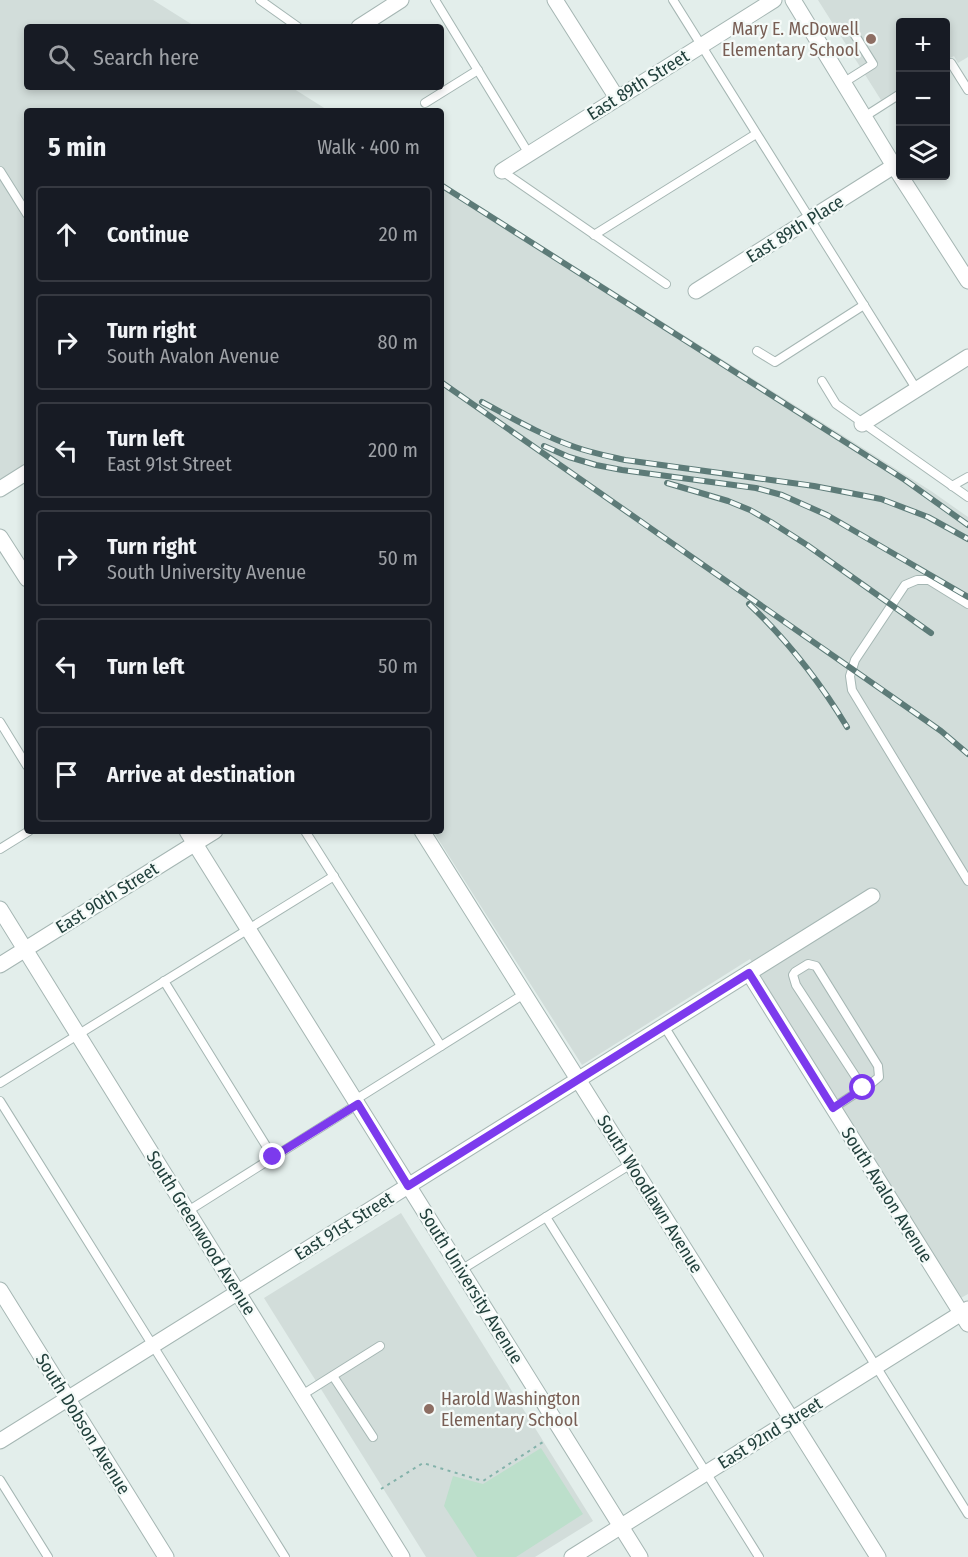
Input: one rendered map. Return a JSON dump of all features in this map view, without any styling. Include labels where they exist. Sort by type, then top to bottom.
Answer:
[{"type":"street","points":[[364,24],[401,0]]},
{"type":"street","points":[[555,0],[617,98]]},
{"type":"street","name":"East 89th Street","points":[[502,171],[774,0]]},
{"type":"street","points":[[792,0],[968,281]]},
{"type":"street","name":"East 89th Place","points":[[696,291],[894,166]]},
{"type":"street","points":[[862,424],[968,357]]},
{"type":"street","points":[[0,489],[24,474]]},
{"type":"street","points":[[0,537],[24,574]]},
{"type":"street","name":"South Woodlawn Avenue","points":[[424,834],[878,1557]]},
{"type":"street","name":"South University Avenue","points":[[191,837],[640,1557]]},
{"type":"street","name":"East 90th Street","points":[[0,965],[191,837]]},
{"type":"street","name":"East 91st Street","points":[[0,1441],[872,896]]},
{"type":"street","name":"South Greenwood Avenue","points":[[0,909],[402,1557]]},
{"type":"street","name":"South Avalon Avenue","points":[[749,973],[966,1316]]},
{"type":"street","name":"South Dobson Avenue","points":[[0,1290],[166,1557]]},
{"type":"street","name":"East 92nd Street","points":[[572,1557],[876,1367],[966,1316]]},
{"type":"lane","points":[[260,0],[294,24]]},
{"type":"lane","points":[[435,0],[529,154]]},
{"type":"lane","points":[[674,0],[917,390]]},
{"type":"lane","points":[[843,83],[873,64],[853,32]]},
{"type":"lane","points":[[950,64],[968,90]]},
{"type":"lane","points":[[425,103],[478,70]]},
{"type":"lane","points":[[864,117],[896,97]]},
{"type":"lane","points":[[594,235],[756,134]]},
{"type":"lane","points":[[0,171],[24,209]]},
{"type":"lane","points":[[502,171],[666,284]]},
{"type":"lane","points":[[757,351],[775,362],[864,305]]},
{"type":"lane","points":[[822,381],[836,404],[968,497]]},
{"type":"lane","points":[[952,486],[968,477]]},
{"type":"lane","points":[[968,604],[928,580],[917,580],[905,585],[855,660],[850,676],[852,690],[968,881]]},
{"type":"lane","points":[[0,722],[24,760]]},
{"type":"lane","points":[[0,849],[24,834]]},
{"type":"lane","points":[[307,834],[441,1046]]},
{"type":"lane","points":[[0,1083],[333,876]]},
{"type":"lane","points":[[833,1108],[863,1088],[879,1077],[878,1066],[816,966],[808,964],[793,975],[796,985],[863,1088]]},
{"type":"lane","points":[[164,981],[273,1157]]},
{"type":"lane","points":[[188,1211],[524,994]]},
{"type":"lane","points":[[664,1026],[968,1514]]},
{"type":"lane","points":[[0,1101],[285,1557]]},
{"type":"lane","points":[[461,1270],[631,1164]]},
{"type":"lane","points":[[546,1217],[759,1557]]},
{"type":"lane","points":[[302,1395],[380,1346]]},
{"type":"lane","points":[[333,1376],[373,1437]]},
{"type":"lane","points":[[0,1480],[48,1557]]},
{"type":"path","points":[[381,1489],[423,1463],[483,1481],[546,1440]]},
{"type":"shaded area","points":[[0,0],[153,0],[191,24],[24,24],[24,90],[296,90],[324,108],[24,108],[24,478],[0,494]]},
{"type":"shaded area","name":"Mary E. McDowell Elementary School","points":[[818,0],[968,0],[968,57],[958,63],[954,56],[950,58],[950,18],[896,18],[896,91],[881,100]]},
{"type":"shaded area","points":[[444,184],[931,491],[968,517],[968,1294],[959,1299],[750,959],[582,1065],[435,834],[444,834]]},
{"type":"shaded area","name":"Harold Washington Elementary School","points":[[401,1213],[593,1521],[535,1557],[426,1557],[264,1298]]},
{"type":"green space","points":[[541,1448],[583,1514],[516,1557],[477,1557],[444,1506],[453,1476],[483,1484]]},
{"type":"railway","points":[[444,187],[905,480],[968,525]]},
{"type":"railway","points":[[444,384],[941,731],[968,754]]},
{"type":"railway","points":[[482,402],[539,432],[588,451],[625,460],[814,486],[881,499],[928,517],[968,539]]},
{"type":"railway","points":[[544,446],[596,465],[756,488],[782,495],[827,515],[968,597]]},
{"type":"railway","points":[[667,483],[750,510],[807,545],[931,633]]},
{"type":"railway","points":[[749,604],[802,662],[847,727]]},
{"type":"place","name":"Mary E. McDowell Elementary School","points":[[871,39]]},
{"type":"place","name":"Harold Washington Elementary School","points":[[429,1409]]},
{"type":"route","points":[[273,1157],[358,1104],[408,1186],[749,973],[833,1108],[863,1088]]}]
